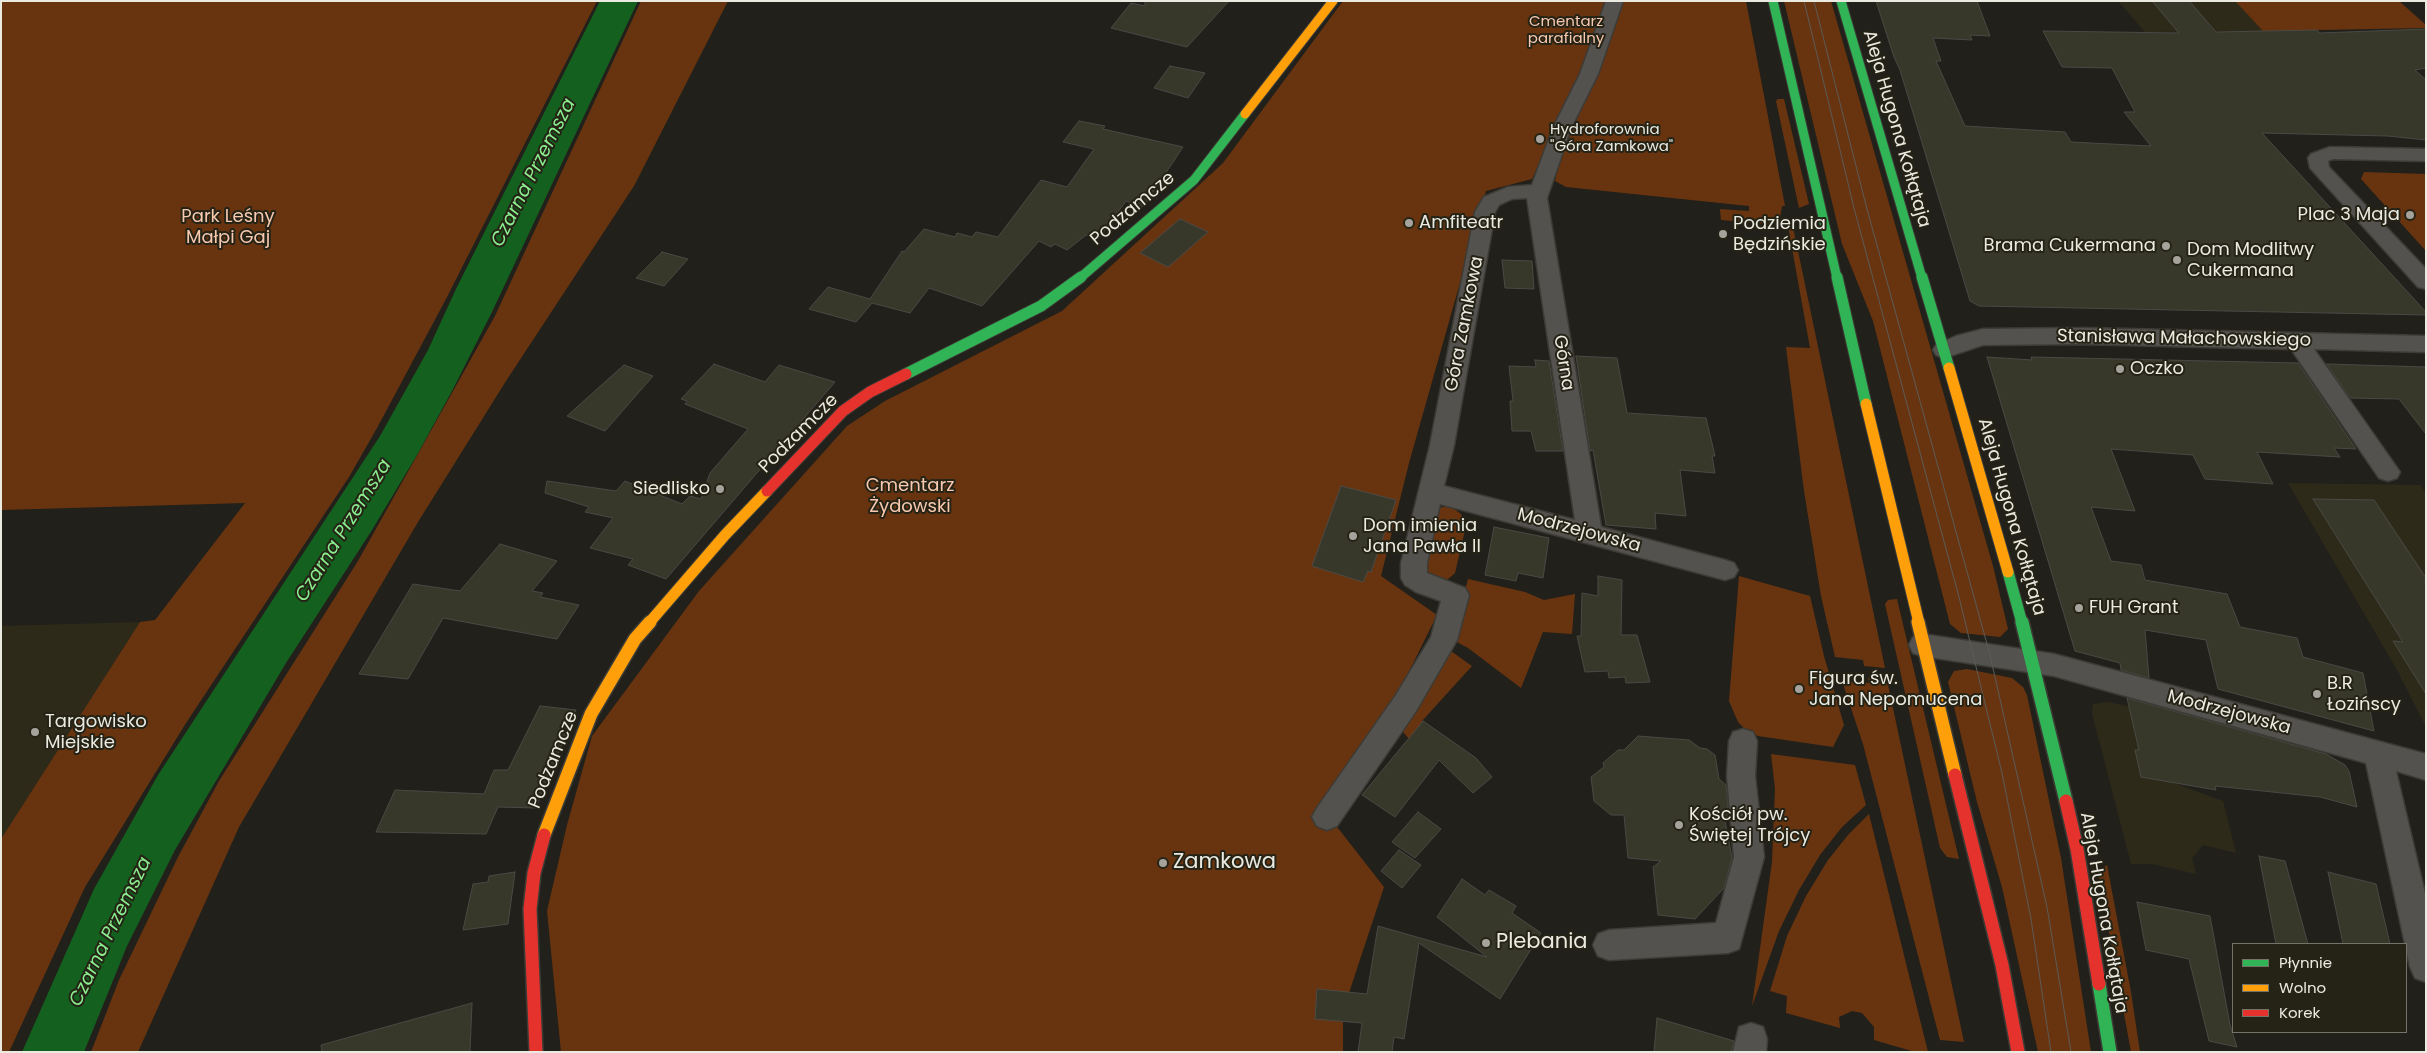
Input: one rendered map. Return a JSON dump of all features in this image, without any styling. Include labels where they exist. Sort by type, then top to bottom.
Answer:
[{"type":"main road","name":"Podzamcze","points":[[536,1052],[530,909],[534,873],[547,825],[571,761],[596,705],[635,639],[725,535],[843,411],[870,392],[1041,306],[1081,277],[1194,180],[1333,1]]},
{"type":"main road","points":[[1773,1],[1922,645],[1996,938],[2018,1052]]},
{"type":"main road","name":"Aleja Hugona Kołłątaja","points":[[1840,1],[1944,350],[2033,661],[2076,849],[2110,1052]]},
{"type":"street","points":[[1539,191],[1562,128],[1589,74],[1615,1]]},
{"type":"street","points":[[2426,155],[2330,153],[2318,158],[2320,168],[2426,282]]},
{"type":"street","name":"Góra Zamkowa","points":[[1327,818],[1406,703],[1444,640],[1456,596],[1425,585],[1414,578],[1414,563],[1432,492],[1485,212],[1491,201],[1508,193],[1539,191]]},
{"type":"street","name":"Górna","points":[[1539,191],[1537,198],[1590,535]]},
{"type":"street","name":"Stanisława Małachowskiego","points":[[1944,350],[1964,341],[1983,338],[2082,336],[2426,344]]},
{"type":"street","points":[[2297,341],[2388,472]]},
{"type":"street","name":"Modrzejowska","points":[[1432,492],[1726,570]]},
{"type":"street","name":"Modrzejowska","points":[[1922,645],[2033,661],[2426,767]]},
{"type":"street","points":[[1609,945],[1656,940],[1728,938],[1749,858],[1741,776],[1743,740]]},
{"type":"street","points":[[2378,754],[2426,967]]},
{"type":"shaded area","points":[[2118,1],[2235,1],[2263,31],[2145,32]]},
{"type":"shaded area","points":[[2288,483],[2420,485],[2426,493],[2426,727],[2397,670]]},
{"type":"shaded area","name":"Targowisko Miejskie","points":[[140,622],[1,839],[1,626]]},
{"type":"shaded area","points":[[2108,702],[2154,712],[2174,783],[2223,801],[2236,853],[2203,845],[2192,858],[2196,874],[2152,864],[2131,864],[2092,713],[2093,704]]},
{"type":"green space","name":"Park Leśny Małpi Gaj","points":[[1,1],[597,1],[446,299],[377,428],[349,477],[186,723],[85,887],[9,1052],[1,1052],[1,839],[140,622],[155,620],[245,503],[1,510]]},
{"type":"green space","points":[[641,1],[728,1],[634,186],[506,381],[418,522],[239,827],[138,1052],[91,1052],[119,980],[178,857],[219,781],[358,561],[495,316]]},
{"type":"green space","points":[[1343,1],[1610,1],[1587,63],[1532,179],[1486,191],[1409,463],[1381,576],[1437,615],[1334,823],[1384,887],[1343,1011],[1343,1052],[561,1052],[547,911],[567,825],[592,736],[699,591],[847,426],[885,401],[1062,311],[1223,163]]},
{"type":"green space","points":[[1624,1],[1746,1],[1785,206],[1782,206],[1779,225],[1721,220],[1720,209],[1749,211],[1749,206],[1566,187],[1555,181],[1559,164]]},
{"type":"green space","points":[[1784,1],[1831,1],[1993,566],[2008,629],[2000,637],[1961,633],[1950,624],[1873,321],[1842,244]]},
{"type":"green space","points":[[2235,1],[2399,1],[2426,25],[2426,28],[2263,31]]},
{"type":"green space","points":[[1784,99],[1809,204],[1799,208],[1776,101]]},
{"type":"green space","name":"Plac 3 Maja","points":[[2364,172],[2426,174],[2426,251],[2361,179]]},
{"type":"green space","points":[[1788,226],[1793,227],[1885,668],[1864,666],[1863,660],[1835,657],[1821,596],[1804,491],[1786,347],[1810,348]]},
{"type":"green space","points":[[1446,506],[1453,508],[1461,514],[1466,526],[1455,573],[1447,580],[1438,580],[1425,575],[1431,515],[1439,508]]},
{"type":"green space","points":[[1739,576],[1810,596],[1824,656],[1844,725],[1833,747],[1758,736],[1748,732],[1738,722],[1729,701]]},
{"type":"green space","points":[[1468,579],[1525,592],[1544,600],[1575,594],[1572,634],[1543,632],[1521,688],[1468,648],[1453,640]]},
{"type":"green space","points":[[1897,599],[1959,859],[1947,857],[1940,848],[1885,604],[1888,600]]},
{"type":"green space","points":[[1448,649],[1472,666],[1422,721],[1425,724],[1409,739],[1399,727]]},
{"type":"green space","points":[[1967,669],[2012,678],[2023,687],[2027,695],[2061,858],[2091,1052],[2038,1052],[2002,887],[1977,802],[1948,682],[1954,671]]},
{"type":"green space","points":[[1868,678],[1887,680],[1964,1042],[1940,1040],[1863,744],[1842,681],[1869,683]]},
{"type":"green space","points":[[1771,754],[1855,765],[1866,805],[1842,827],[1820,855],[1799,890],[1779,931],[1752,1006],[1772,862],[1775,789]]},
{"type":"green space","points":[[1869,814],[1928,1052],[1915,1052],[1874,1040],[1874,1027],[1862,1013],[1852,1011],[1839,1017],[1840,1028],[1786,1013],[1787,996],[1770,991],[1787,936],[1806,896],[1828,860],[1848,835]]},
{"type":"green space","points":[[2107,865],[2131,992],[2140,1052],[2131,1052],[2098,872]]},
{"type":"water","name":"Czarna Przemsza","points":[[600,1],[638,1],[492,312],[417,455],[372,530],[286,663],[175,850],[127,946],[84,1052],[22,1052],[94,889],[158,775],[380,436],[428,350],[456,289]]},
{"type":"building","points":[[1145,1],[1229,1],[1187,47],[1111,28],[1131,3],[1145,6]]},
{"type":"building","points":[[1876,1],[1977,1],[1990,36],[1970,35],[1972,40],[1933,38],[1941,61],[1936,61],[1965,126],[2065,132],[2071,142],[2151,146],[2124,112],[2135,112],[2112,68],[2062,67],[2043,31],[2179,33],[2152,1],[2189,1],[2216,32],[2317,30],[2320,33],[2426,29],[2426,68],[2415,70],[2426,80],[2426,140],[2388,136],[2262,133],[2426,312],[2426,315],[1979,306],[1970,301],[1900,70]]},
{"type":"building","points":[[1170,66],[1205,73],[1188,98],[1154,88]]},
{"type":"building","points":[[1079,121],[1105,126],[1103,129],[1183,147],[1142,207],[1126,201],[1099,238],[1086,235],[1067,250],[1055,244],[1051,247],[1039,241],[982,306],[929,288],[910,313],[872,303],[856,322],[809,309],[828,287],[870,299],[902,251],[904,252],[924,229],[955,237],[957,233],[972,237],[976,232],[998,237],[1041,180],[1067,187],[1094,149],[1063,142]]},
{"type":"building","points":[[1180,219],[1208,232],[1168,267],[1140,253]]},
{"type":"building","points":[[662,252],[688,259],[664,286],[636,278]]},
{"type":"building","points":[[1502,260],[1532,261],[1534,289],[1505,288]]},
{"type":"building","points":[[1576,356],[1617,358],[1627,413],[1706,418],[1715,456],[1712,456],[1715,473],[1680,470],[1686,516],[1655,513],[1656,529],[1606,525],[1593,450],[1590,451]]},
{"type":"building","points":[[1987,357],[2032,360],[2031,357],[2298,363],[2356,449],[2334,448],[2340,457],[2257,452],[2273,484],[2205,479],[2193,455],[2111,449],[2135,511],[2091,507],[2111,561],[2141,565],[2145,580],[2227,594],[2240,627],[2297,638],[2303,657],[2363,673],[2374,731],[2218,689],[2206,640],[2145,630],[2149,678],[2121,670],[2120,663],[2075,651]]},
{"type":"building","points":[[1535,360],[1549,361],[1563,451],[1536,451],[1531,431],[1512,431],[1510,401],[1513,401],[1509,366],[1536,367]]},
{"type":"building","points":[[714,364],[765,382],[779,365],[835,382],[666,579],[628,565],[633,559],[590,548],[613,518],[585,512],[589,507],[545,493],[547,481],[616,491],[625,481],[682,504],[690,496],[701,499],[710,473],[748,429],[685,404],[687,401],[681,399]]},
{"type":"building","points":[[2327,364],[2426,367],[2426,434],[2399,399],[2350,398]]},
{"type":"building","points":[[624,365],[653,376],[605,431],[567,416]]},
{"type":"building","name":"Dom imienia Jana Pawła II","points":[[1341,486],[1396,500],[1371,572],[1368,571],[1363,582],[1312,566]]},
{"type":"building","points":[[2313,499],[2374,500],[2426,578],[2426,694],[2393,641],[2403,642]]},
{"type":"building","points":[[1494,527],[1549,538],[1543,578],[1518,573],[1516,581],[1485,575]]},
{"type":"building","points":[[500,544],[557,561],[532,591],[543,593],[540,597],[579,605],[557,639],[443,618],[408,679],[359,674],[413,584],[460,591]]},
{"type":"building","points":[[1598,576],[1622,580],[1621,635],[1637,635],[1650,682],[1626,683],[1625,677],[1609,678],[1608,671],[1585,672],[1577,636],[1581,636],[1582,593],[1598,596]]},
{"type":"building","points":[[2127,698],[2326,754],[2345,765],[2349,771],[2357,807],[2320,797],[2215,786],[2216,790],[2141,777],[2135,750],[2139,750]]},
{"type":"building","points":[[540,706],[576,710],[536,808],[498,807],[486,834],[376,832],[395,790],[484,794],[494,770],[508,770]]},
{"type":"building","points":[[1423,721],[1476,758],[1492,777],[1473,793],[1439,760],[1395,817],[1362,795]]},
{"type":"building","name":"Kościół pw. Świętej Trójcy","points":[[1638,736],[1689,740],[1700,748],[1707,749],[1715,755],[1719,779],[1726,785],[1729,817],[1725,821],[1732,858],[1724,888],[1695,919],[1658,915],[1653,867],[1661,861],[1628,858],[1624,815],[1611,815],[1594,801],[1591,777],[1604,767],[1603,763],[1618,750],[1624,750]]},
{"type":"building","points":[[1418,812],[1441,829],[1415,858],[1392,842]]},
{"type":"building","points":[[1399,850],[1421,865],[1402,888],[1381,871]]},
{"type":"building","points":[[2259,856],[2285,861],[2308,943],[2276,943]]},
{"type":"building","points":[[515,872],[508,924],[463,930],[473,884],[488,882],[489,876]]},
{"type":"building","points":[[2328,872],[2376,884],[2390,943],[2343,943]]},
{"type":"building","points":[[1462,879],[1485,895],[1489,890],[1516,906],[1512,913],[1541,933],[1500,999],[1419,943],[1404,1039],[1394,1037],[1392,1052],[1358,1052],[1362,1023],[1315,1019],[1317,989],[1367,994],[1378,926],[1487,957],[1437,917]]},
{"type":"building","points":[[2137,902],[2210,916],[2230,1025],[2237,1047],[2209,1041],[2189,959],[2146,950]]},
{"type":"building","points":[[472,1003],[470,1052],[322,1052],[321,1045]]},
{"type":"building","points":[[1657,1018],[1734,1041],[1731,1052],[1654,1052]]},
{"type":"tram line","points":[[1804,1],[1854,208],[1959,597],[2002,773],[2031,919],[2051,1052]]},
{"type":"tram line","points":[[1814,1],[1867,209],[1990,655],[2047,907],[2071,1052]]},
{"type":"traffic: fast","points":[[1773,1],[1866,404]]},
{"type":"traffic: fast","points":[[1841,1],[1949,368]]},
{"type":"traffic: fast","points":[[906,374],[1041,306],[1081,277],[1194,180],[1245,114]]},
{"type":"traffic: fast","points":[[2008,572],[2033,661],[2066,801]]},
{"type":"traffic: fast","points":[[2099,984],[2110,1052]]},
{"type":"traffic: slow","points":[[1245,114],[1333,1]]},
{"type":"traffic: slow","points":[[1949,368],[2008,572]]},
{"type":"traffic: slow","points":[[1866,404],[1955,775]]},
{"type":"traffic: slow","points":[[544,835],[571,761],[591,714],[635,639],[725,535],[767,491]]},
{"type":"traffic: jam","points":[[767,491],[843,411],[870,392],[906,374]]},
{"type":"traffic: jam","points":[[1955,775],[2002,965],[2018,1052]]},
{"type":"traffic: jam","points":[[2066,801],[2077,849],[2099,984]]},
{"type":"traffic: jam","points":[[536,1052],[530,909],[534,873],[544,835]]},
{"type":"place","name":"Hydroforownia \"Góra Zamkowa\"","points":[[1540,139]]},
{"type":"place","name":"Plac 3 Maja","points":[[2410,215]]},
{"type":"place","name":"Amfiteatr","points":[[1409,223]]},
{"type":"place","name":"Podziemia Będzińskie","points":[[1723,234]]},
{"type":"place","name":"Brama Cukermana","points":[[2166,246]]},
{"type":"place","name":"Dom Modlitwy Cukermana","points":[[2177,260]]},
{"type":"place","name":"Oczko","points":[[2120,369]]},
{"type":"place","name":"Siedlisko","points":[[720,489]]},
{"type":"place","name":"Dom imienia Jana Pawła II","points":[[1353,536]]},
{"type":"place","name":"FUH Grant","points":[[2079,608]]},
{"type":"place","name":"Figura św. Jana Nepomucena","points":[[1799,689]]},
{"type":"place","name":"B.R Łozińscy","points":[[2317,694]]},
{"type":"place","name":"Targowisko Miejskie","points":[[35,732]]},
{"type":"place","name":"Kościół pw. Świętej Trójcy","points":[[1679,825]]},
{"type":"place","name":"Zamkowa","points":[[1163,863]]},
{"type":"place","name":"Plebania","points":[[1486,943]]},
{"type":"park label","name":"Cmentarz parafialny","points":[[1566,30]]},
{"type":"park label","name":"Cmentarz Żydowski","points":[[910,496]]}]
